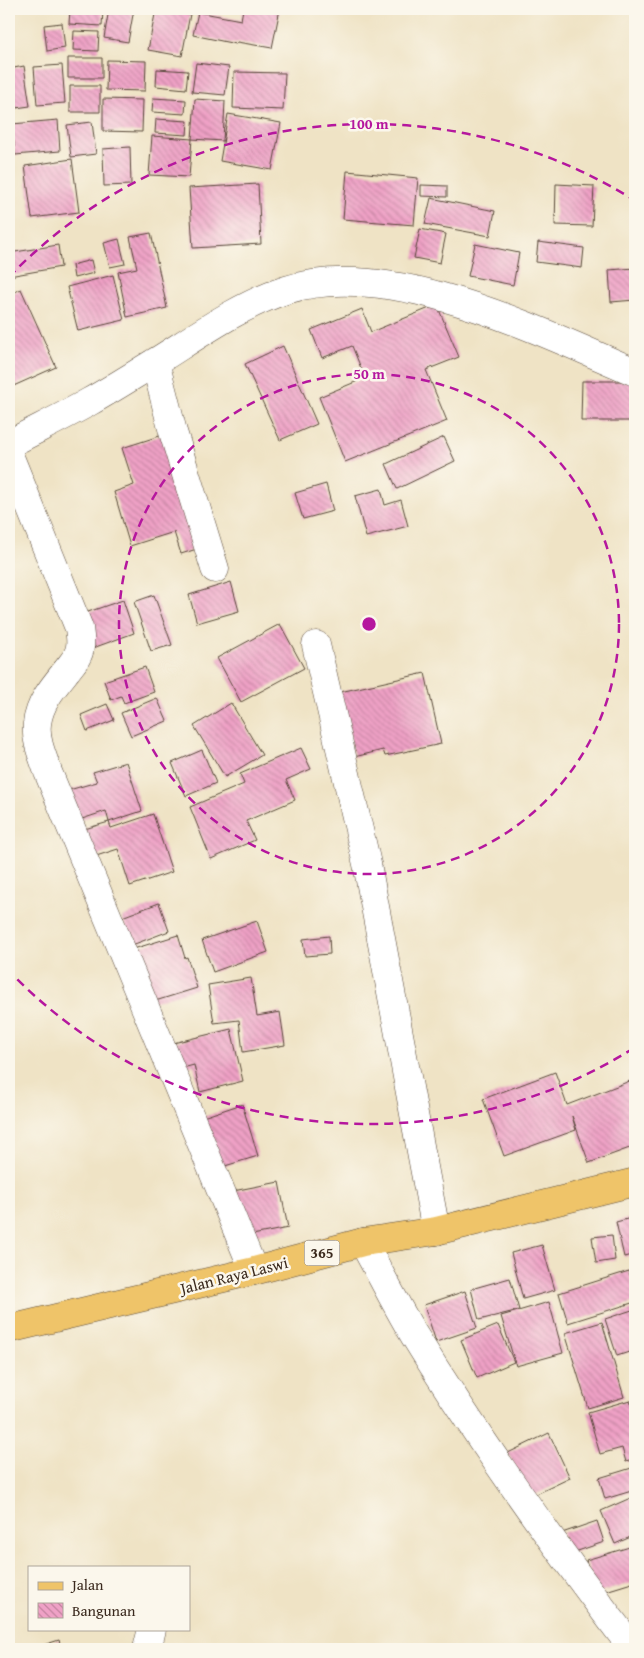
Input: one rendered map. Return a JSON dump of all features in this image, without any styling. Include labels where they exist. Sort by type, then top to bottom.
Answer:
[{"type":"main road","name":"Jalan Raya Laswi","points":[[9,1329],[254,1271],[363,1242],[436,1231],[635,1182]]},
{"type":"street","points":[[9,444],[90,402],[240,310],[286,290],[327,282],[366,282],[419,291],[476,307],[635,372]]},
{"type":"street","points":[[155,362],[173,432],[215,569]]},
{"type":"street","points":[[9,455],[79,628],[80,636],[80,649],[76,659],[53,687],[39,714],[37,733],[40,748],[48,772],[254,1271]]},
{"type":"street","points":[[316,645],[367,864],[436,1231]]},
{"type":"street","points":[[363,1242],[414,1334],[472,1426],[539,1522],[633,1649]]},
{"type":"street","points":[[147,1649],[152,1630]]},
{"type":"building","points":[[70,9],[103,10],[102,26],[69,24]]},
{"type":"building","points":[[109,9],[134,9],[128,42],[104,38]]},
{"type":"building","points":[[156,9],[191,9],[182,56],[148,50]]},
{"type":"building","points":[[243,9],[280,9],[272,48],[237,42],[236,44],[193,35],[198,12],[241,20]]},
{"type":"building","points":[[62,23],[65,48],[47,51],[44,25]]},
{"type":"building","points":[[74,31],[99,32],[98,51],[73,50]]},
{"type":"building","points":[[68,58],[102,58],[102,78],[68,78]]},
{"type":"building","points":[[107,60],[146,61],[145,91],[106,90]]},
{"type":"building","points":[[196,63],[229,67],[225,95],[192,92]]},
{"type":"building","points":[[62,65],[65,103],[37,105],[34,67]]},
{"type":"building","points":[[24,66],[30,106],[9,109],[9,69]]},
{"type":"building","points":[[157,69],[188,71],[186,89],[156,86]]},
{"type":"building","points":[[234,72],[285,73],[283,110],[233,108]]},
{"type":"building","points":[[70,86],[100,86],[100,112],[70,112]]},
{"type":"building","points":[[153,98],[186,100],[185,114],[152,112]]},
{"type":"building","points":[[103,99],[143,100],[142,132],[103,131]]},
{"type":"building","points":[[195,99],[225,101],[223,141],[192,139]]},
{"type":"building","points":[[228,114],[281,123],[272,170],[220,161]]},
{"type":"building","points":[[156,119],[188,121],[187,135],[155,133]]},
{"type":"building","points":[[58,120],[60,151],[15,155],[12,124]]},
{"type":"building","points":[[92,122],[96,154],[71,157],[67,125]]},
{"type":"building","points":[[152,136],[192,139],[189,177],[149,175]]},
{"type":"building","points":[[130,147],[131,185],[104,186],[103,149]]},
{"type":"building","points":[[72,159],[79,212],[32,218],[25,166]]},
{"type":"building","points":[[347,171],[418,178],[414,225],[343,219]]},
{"type":"building","points":[[258,184],[261,244],[193,248],[189,188]]},
{"type":"building","points":[[556,184],[594,186],[592,226],[555,225]]},
{"type":"building","points":[[421,185],[447,186],[447,197],[421,196]]},
{"type":"building","points":[[431,198],[495,211],[490,236],[425,224]]},
{"type":"building","points":[[420,229],[446,234],[440,263],[414,258]]},
{"type":"building","points":[[151,233],[167,308],[127,317],[118,272],[137,268],[130,237]]},
{"type":"building","points":[[119,239],[125,264],[110,267],[104,243]]},
{"type":"building","points":[[538,242],[584,248],[582,268],[536,262]]},
{"type":"building","points":[[475,244],[519,253],[513,285],[468,276]]},
{"type":"building","points":[[58,245],[61,267],[9,276],[9,253]]},
{"type":"building","points":[[91,260],[94,273],[74,278],[72,265]]},
{"type":"building","points":[[635,268],[635,300],[611,302],[609,270]]},
{"type":"building","points":[[113,275],[124,320],[78,331],[67,287]]},
{"type":"building","points":[[21,289],[56,367],[9,388],[9,295]]},
{"type":"building","points":[[437,305],[459,357],[426,370],[447,421],[345,462],[319,397],[365,378],[352,346],[322,358],[311,330],[362,309],[371,332]]},
{"type":"building","points":[[283,346],[317,424],[280,440],[245,364]]},
{"type":"building","points":[[582,381],[632,381],[632,421],[581,421]]},
{"type":"building","points":[[169,433],[203,547],[181,554],[174,532],[130,546],[114,492],[134,485],[122,448]]},
{"type":"building","points":[[444,437],[455,461],[397,489],[386,464]]},
{"type":"building","points":[[326,484],[333,511],[303,519],[295,493]]},
{"type":"building","points":[[381,489],[385,505],[401,500],[408,526],[366,537],[355,496]]},
{"type":"building","points":[[231,582],[239,611],[197,623],[189,595]]},
{"type":"building","points":[[154,595],[172,645],[151,651],[134,602]]},
{"type":"building","points":[[123,600],[134,633],[93,648],[82,614]]},
{"type":"building","points":[[280,624],[304,668],[241,702],[217,658]]},
{"type":"building","points":[[145,667],[154,692],[124,703],[121,696],[111,700],[104,681]]},
{"type":"building","points":[[425,673],[441,744],[385,756],[383,750],[354,757],[340,692]]},
{"type":"building","points":[[157,698],[167,721],[131,736],[121,713]]},
{"type":"building","points":[[231,703],[262,755],[225,777],[194,726]]},
{"type":"building","points":[[107,704],[114,720],[87,731],[81,715]]},
{"type":"building","points":[[301,748],[311,769],[286,780],[295,800],[246,821],[255,840],[211,859],[190,807],[244,784],[240,774]]},
{"type":"building","points":[[202,750],[216,783],[186,796],[172,763]]},
{"type":"building","points":[[126,762],[142,811],[109,822],[106,811],[79,820],[69,790],[97,782],[93,772]]},
{"type":"building","points":[[153,814],[172,872],[130,886],[118,849],[90,858],[81,830],[109,822],[111,828]]},
{"type":"building","points":[[159,903],[169,931],[132,945],[122,917]]},
{"type":"building","points":[[257,921],[268,952],[213,972],[202,940]]},
{"type":"building","points":[[178,935],[197,988],[152,1002],[127,951]]},
{"type":"building","points":[[329,936],[330,954],[305,956],[303,939]]},
{"type":"building","points":[[251,978],[257,1016],[280,1012],[285,1045],[243,1052],[239,1020],[214,1023],[208,985]]},
{"type":"building","points":[[231,1029],[243,1081],[200,1092],[194,1065],[175,1070],[169,1044]]},
{"type":"building","points":[[555,1072],[567,1105],[635,1079],[635,1146],[589,1163],[572,1116],[576,1130],[504,1156],[483,1099]]},
{"type":"building","points":[[242,1104],[258,1156],[215,1169],[200,1118]]},
{"type":"building","points":[[279,1182],[288,1228],[242,1237],[233,1191]]},
{"type":"building","points":[[635,1217],[635,1254],[624,1257],[616,1222]]},
{"type":"building","points":[[612,1235],[615,1260],[596,1263],[592,1237]]},
{"type":"building","points":[[542,1245],[555,1290],[523,1299],[511,1253]]},
{"type":"building","points":[[629,1271],[635,1293],[635,1302],[568,1323],[559,1293]]},
{"type":"building","points":[[510,1278],[519,1310],[479,1320],[471,1289]]},
{"type":"building","points":[[465,1291],[477,1328],[436,1342],[424,1305]]},
{"type":"building","points":[[549,1302],[563,1353],[516,1366],[501,1316]]},
{"type":"building","points":[[635,1309],[635,1350],[617,1356],[605,1319]]},
{"type":"building","points":[[602,1322],[624,1397],[588,1408],[565,1333]]},
{"type":"building","points":[[498,1325],[514,1362],[477,1378],[461,1340]]},
{"type":"building","points":[[630,1400],[635,1421],[635,1459],[626,1462],[622,1448],[600,1454],[588,1412]]},
{"type":"building","points":[[549,1433],[570,1478],[528,1498],[508,1453]]},
{"type":"building","points":[[635,1467],[635,1490],[605,1499],[599,1478]]},
{"type":"building","points":[[635,1496],[635,1535],[615,1544],[601,1511]]},
{"type":"building","points":[[597,1521],[604,1542],[569,1554],[562,1533]]},
{"type":"building","points":[[633,1546],[635,1552],[635,1582],[596,1594],[586,1560]]},
{"type":"building","points":[[59,1640],[62,1649],[31,1649]]}]
